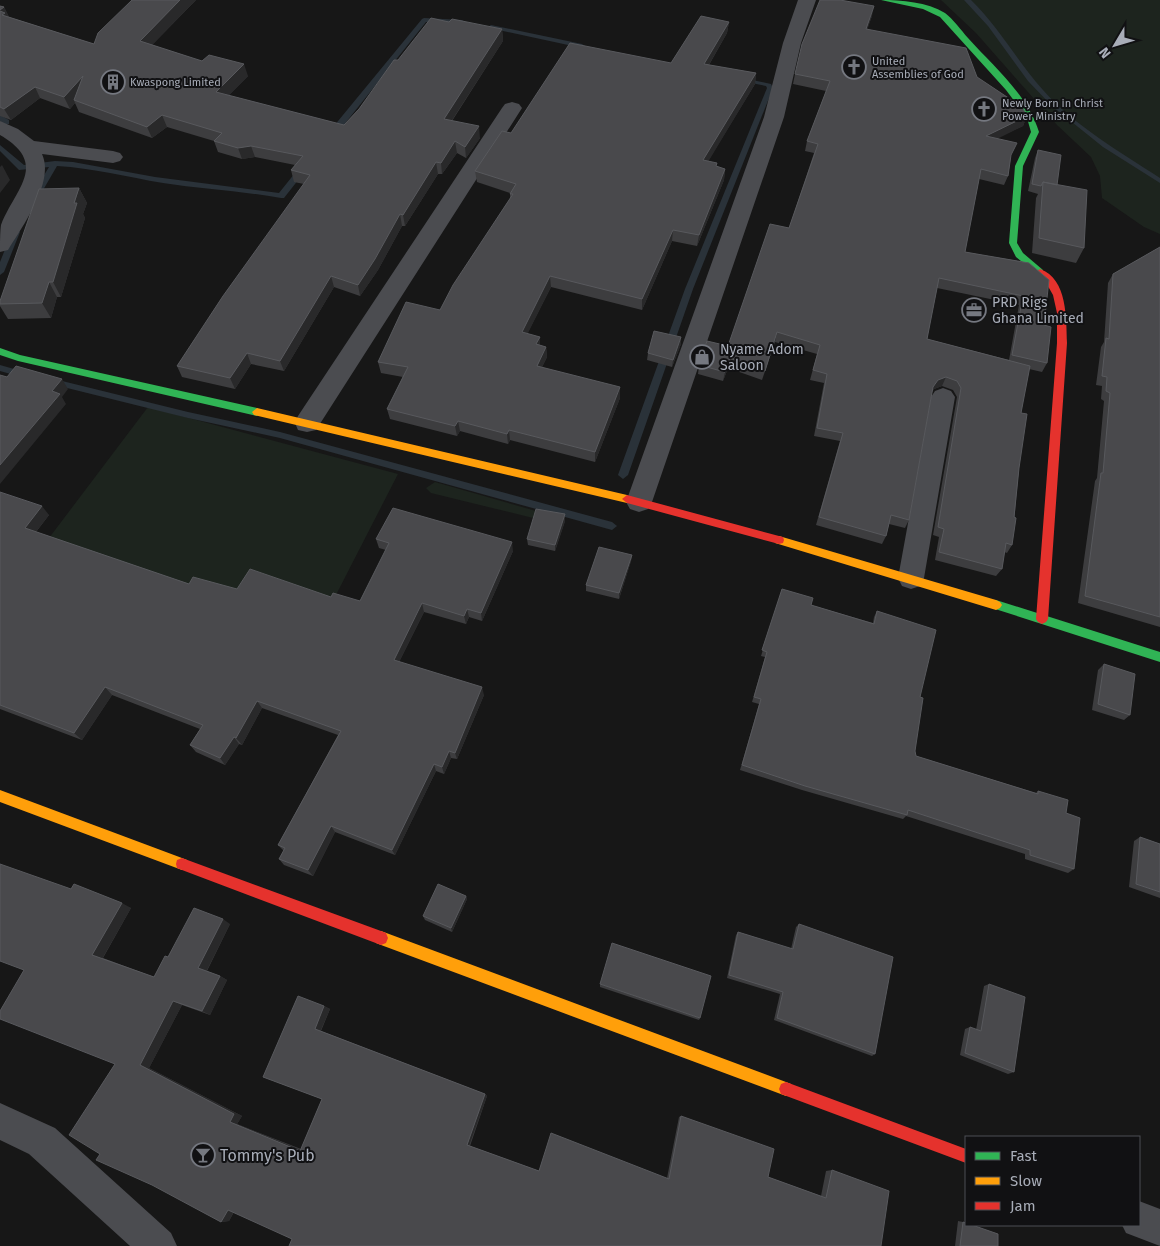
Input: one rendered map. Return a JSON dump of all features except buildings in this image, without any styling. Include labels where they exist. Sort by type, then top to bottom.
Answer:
[{"type":"street","points":[[639,502],[774,117],[792,43],[807,0]]},
{"type":"street","points":[[885,0],[925,7],[943,15],[1021,103],[1035,126],[1035,133],[1022,156],[1019,166],[1013,243],[1014,249],[1019,255],[1054,285],[1059,299],[1062,343],[1042,619]]},
{"type":"street","points":[[307,423],[512,108]]},
{"type":"street","points":[[0,127],[28,146],[113,157]]},
{"type":"street","points":[[0,245],[34,184],[37,164],[28,146]]},
{"type":"street","points":[[0,351],[18,358],[307,423],[639,502],[910,578],[1160,657]]},
{"type":"street","points":[[910,578],[943,397]]},
{"type":"street","points":[[0,796],[965,1156]]},
{"type":"street","points":[[0,1121],[42,1141],[158,1246]]},
{"type":"street","points":[[1140,1220],[1160,1228]]},
{"type":"shaded area","points":[[941,0],[1160,0],[1160,234],[1144,227],[1102,198],[1100,176],[1091,157],[1057,125],[976,33]]},
{"type":"shaded area","points":[[148,407],[398,474],[317,632],[49,538]]},
{"type":"shaded area","points":[[435,482],[536,511],[533,518],[431,493],[426,488]]},
{"type":"waterway","points":[[967,0],[990,24],[1031,80],[1054,105],[1092,136],[1160,181]]},
{"type":"waterway","points":[[332,134],[424,20],[462,22]]},
{"type":"waterway","points":[[491,27],[582,46]]},
{"type":"waterway","points":[[623,475],[689,289],[770,88],[769,85],[743,80]]},
{"type":"waterway","points":[[0,117],[6,122]]},
{"type":"waterway","points":[[0,147],[22,168],[54,164]]},
{"type":"waterway","points":[[36,195],[54,164]]},
{"type":"waterway","points":[[54,164],[89,167],[155,179],[281,196],[302,170]]},
{"type":"waterway","points":[[0,272],[16,232]]},
{"type":"waterway","points":[[0,368],[25,375]]},
{"type":"waterway","points":[[54,382],[188,415],[280,435],[612,526]]},
{"type":"traffic: fast","points":[[885,0],[925,7],[943,15],[1009,88],[1031,118],[1035,132],[1019,166],[1013,243],[1019,255],[1040,272]]},
{"type":"traffic: fast","points":[[0,351],[18,358],[257,412]]},
{"type":"traffic: fast","points":[[996,605],[1160,657]]},
{"type":"traffic: slow","points":[[257,412],[627,499]]},
{"type":"traffic: slow","points":[[779,540],[996,605]]},
{"type":"traffic: slow","points":[[0,796],[182,864]]},
{"type":"traffic: slow","points":[[381,938],[786,1089]]},
{"type":"traffic: jam","points":[[1040,272],[1054,286],[1058,295],[1062,343],[1042,619]]},
{"type":"traffic: jam","points":[[627,499],[779,540]]},
{"type":"traffic: jam","points":[[182,864],[381,938]]},
{"type":"traffic: jam","points":[[786,1089],[965,1156]]},
{"type":"place","name":"United Assemblies of God","points":[[854,67]]},
{"type":"place","name":"Kwaspong Limited","points":[[113,82]]},
{"type":"place","name":"Newly Born in Christ Power Ministry","points":[[984,109]]},
{"type":"place","name":"PRD Rigs Ghana Limited","points":[[974,310]]},
{"type":"place","name":"Nyame Adom Saloon","points":[[702,357]]},
{"type":"place","name":"Tommy's Pub","points":[[203,1155]]}]
